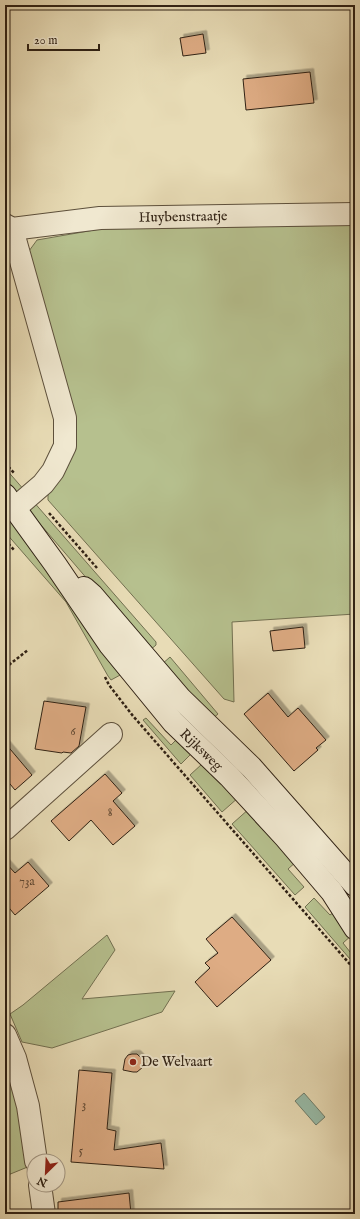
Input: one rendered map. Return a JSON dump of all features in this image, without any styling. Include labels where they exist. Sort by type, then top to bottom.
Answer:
[{"type":"main road","name":"Huybenstraatje","points":[[8,501],[43,484],[53,471],[65,446],[65,418],[9,227],[100,218],[355,214]]},
{"type":"main road","name":"Rijksweg","points":[[8,501],[55,564],[110,645],[173,722],[229,776],[286,838],[332,892],[355,928]]},
{"type":"main road","name":"Rijksweg","points":[[55,564],[92,596],[180,698],[251,767],[355,885]]},
{"type":"main road","points":[[5,829],[110,734]]},
{"type":"main road","points":[[5,1035],[15,1058],[28,1106],[35,1153]]},
{"type":"main road","points":[[41,1193],[44,1214]]},
{"type":"path","points":[[5,668],[28,650]]},
{"type":"path","name":"Rijksweg","points":[[112,689],[133,716],[355,970]]},
{"type":"shaded area","points":[[355,225],[355,614],[232,622],[234,702],[224,699],[48,500],[48,488],[63,464],[29,251],[37,240],[100,229]]},
{"type":"shaded area","points":[[5,468],[25,491],[19,498],[5,482]]},
{"type":"shaded area","points":[[32,500],[156,642],[156,645],[149,651],[23,504]]},
{"type":"shaded area","points":[[7,517],[71,599],[122,674],[111,680],[108,676],[66,602],[5,532],[5,519]]},
{"type":"shaded area","points":[[170,657],[218,714],[212,719],[161,665]]},
{"type":"shaded area","points":[[146,718],[171,745],[178,738],[192,753],[181,764],[143,720]]},
{"type":"shaded area","points":[[202,764],[239,797],[222,812],[190,775]]},
{"type":"shaded area","points":[[250,808],[297,861],[288,869],[304,887],[295,895],[232,824]]},
{"type":"shaded area","points":[[314,898],[330,915],[337,910],[352,935],[343,943],[354,957],[350,959],[305,907]]},
{"type":"shaded area","points":[[107,935],[115,950],[82,999],[175,991],[162,1012],[52,1048],[22,1042],[10,1014],[23,1005]]},
{"type":"shaded area","points":[[5,1055],[19,1095],[28,1153],[26,1153],[26,1168],[8,1175],[5,1169]]},
{"type":"shaded area","points":[[304,1093],[325,1117],[316,1125],[295,1101]]},
{"type":"building","points":[[203,34],[206,53],[183,56],[180,38]]},
{"type":"building","points":[[310,72],[314,103],[246,110],[243,79]]},
{"type":"building","points":[[303,627],[305,648],[273,651],[270,631]]},
{"type":"building","points":[[268,693],[288,717],[298,708],[326,740],[316,748],[318,750],[294,771],[244,714]]},
{"type":"building","points":[[44,701],[86,707],[79,746],[71,753],[35,749]]},
{"type":"building","points":[[5,743],[32,775],[15,790],[5,778]]},
{"type":"building","points":[[105,774],[122,793],[113,801],[135,826],[113,845],[91,820],[69,841],[51,821]]},
{"type":"building","points":[[5,862],[15,873],[28,862],[49,886],[15,915],[5,903]]},
{"type":"building","points":[[232,917],[271,960],[217,1007],[195,982],[210,968],[205,963],[218,953],[206,939]]},
{"type":"building","name":"De Welvaart","points":[[137,1054],[143,1060],[143,1067],[137,1072],[123,1070],[125,1059],[128,1055]]},
{"type":"building","points":[[79,1070],[112,1073],[107,1129],[116,1131],[114,1150],[161,1143],[164,1169],[71,1162]]},
{"type":"building","points":[[129,1193],[131,1214],[58,1214],[58,1202]]},
{"type":"place","name":"De Welvaart","points":[[133,1062]]}]
